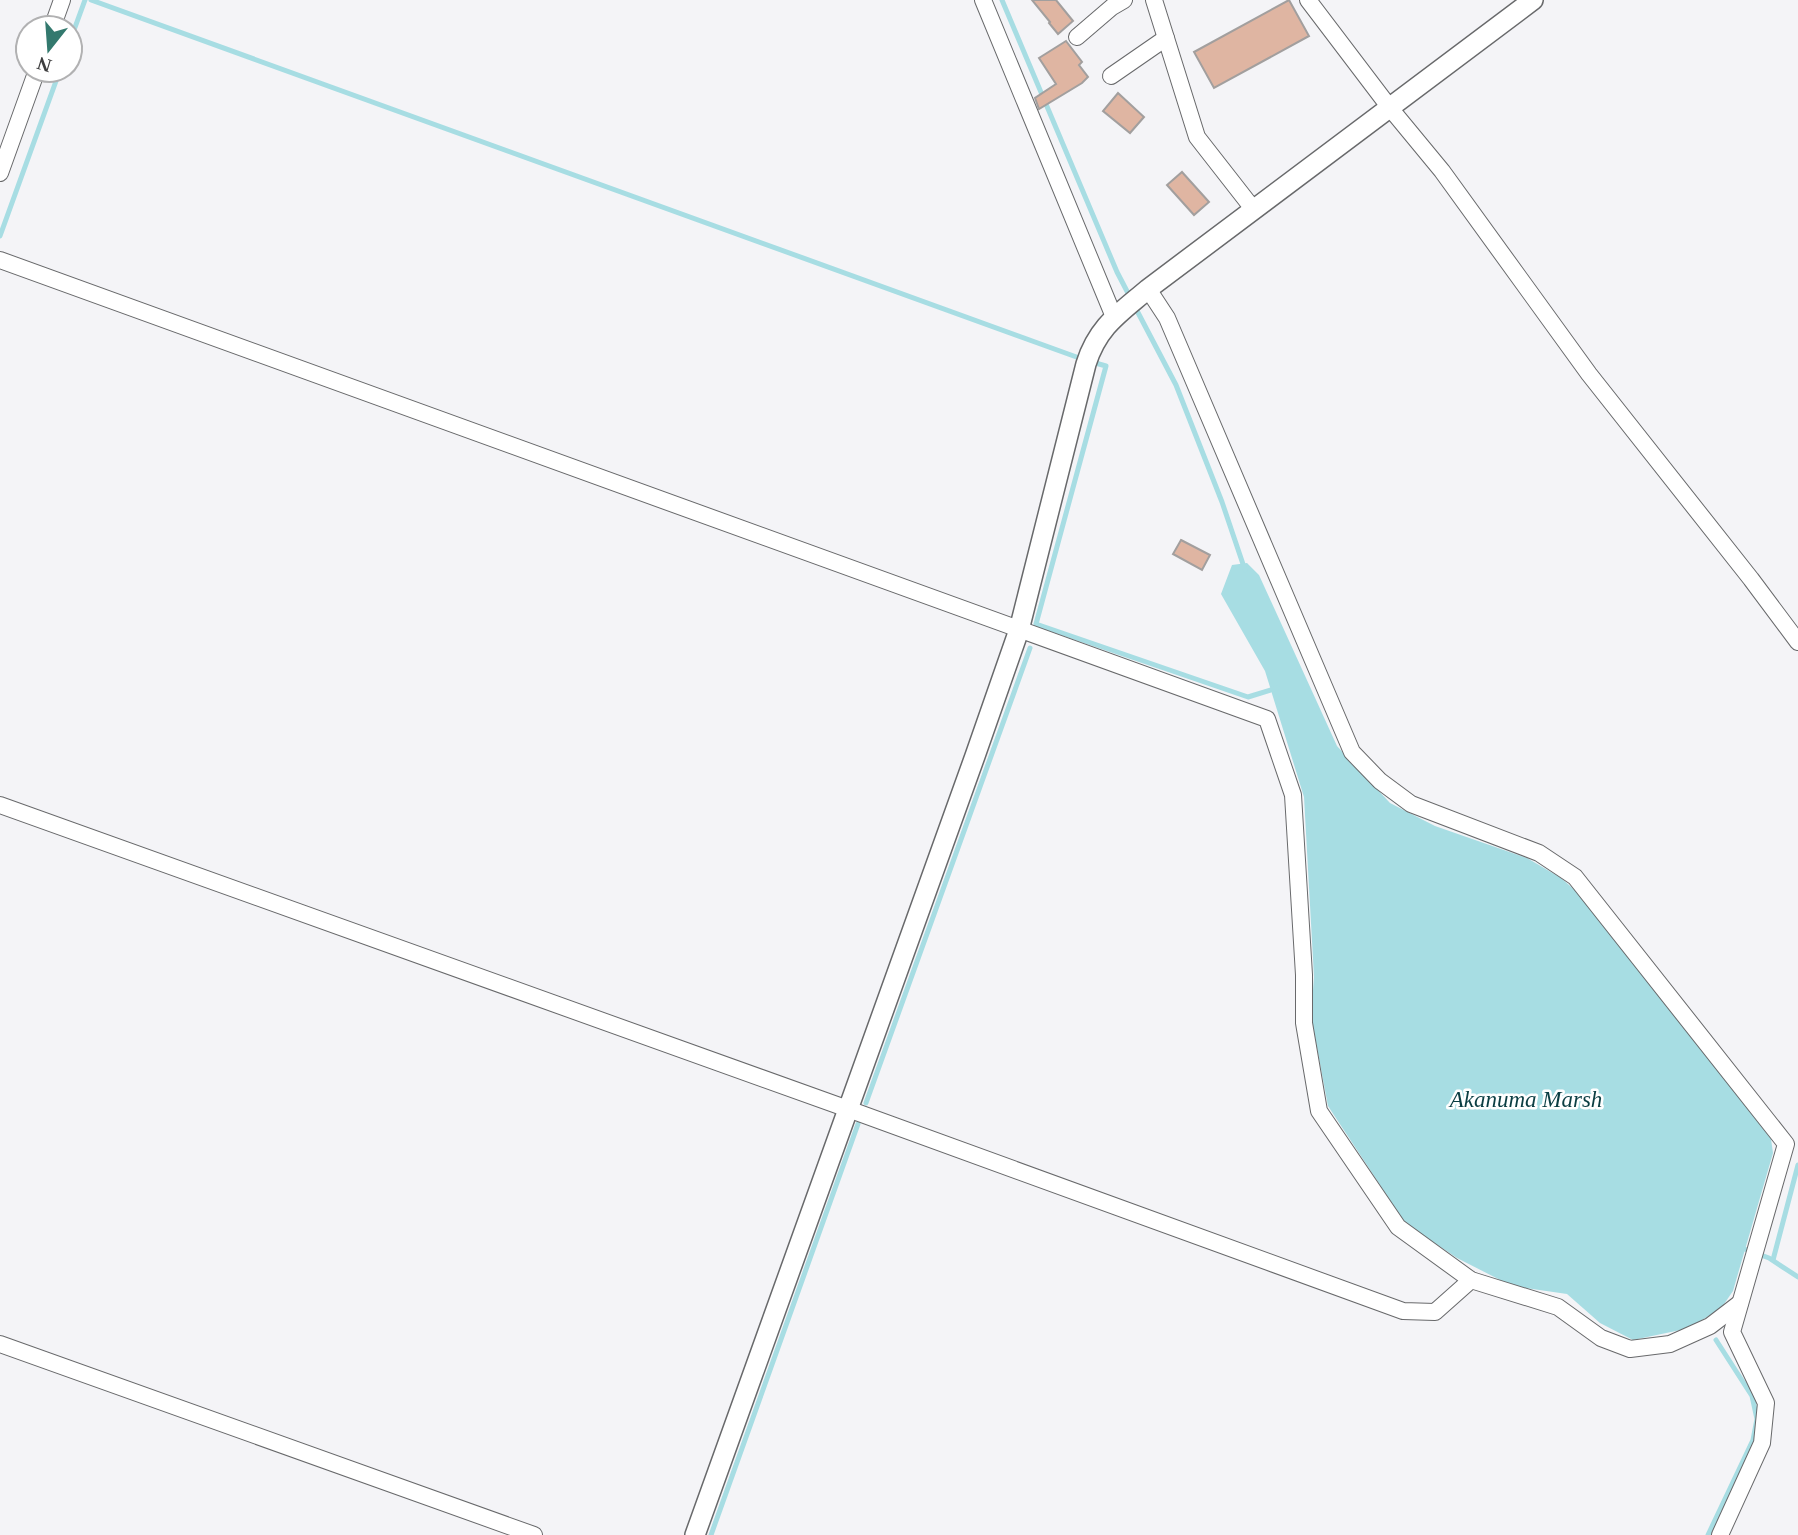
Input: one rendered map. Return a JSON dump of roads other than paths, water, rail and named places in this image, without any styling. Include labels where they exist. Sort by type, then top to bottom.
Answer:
[{"type":"street","points":[[983,0],[1117,315]]},
{"type":"street","points":[[1077,37],[1124,0]]},
{"type":"street","points":[[1154,0],[1197,137],[1254,210]]},
{"type":"street","points":[[1308,0],[1442,171],[1589,374],[1798,642]]},
{"type":"street","points":[[695,1535],[1019,630],[1088,358],[1101,331],[1143,293],[1533,0]]},
{"type":"street","points":[[1111,76],[1166,38]]},
{"type":"street","points":[[0,173],[32,84]]},
{"type":"street","points":[[0,260],[1267,719],[1293,795],[1304,975],[1304,1023],[1319,1111],[1398,1227],[1471,1280],[1558,1307],[1601,1338],[1630,1349],[1670,1344],[1710,1326],[1740,1303]]},
{"type":"street","points":[[1143,293],[1167,318],[1352,752],[1380,781],[1411,804],[1539,853],[1575,877],[1792,1140],[1732,1332],[1766,1403],[1762,1443],[1720,1535]]},
{"type":"street","points":[[0,805],[1403,1311],[1435,1312],[1471,1280]]},
{"type":"street","points":[[0,1344],[534,1535]]},
{"type":"water","name":"Akanuma Marsh","points":[[1247,563],[1259,575],[1337,746],[1390,803],[1435,826],[1527,858],[1561,878],[1585,899],[1771,1139],[1773,1153],[1733,1291],[1722,1307],[1690,1328],[1633,1340],[1600,1323],[1567,1294],[1512,1286],[1457,1258],[1405,1223],[1328,1106],[1311,1016],[1314,977],[1304,797],[1265,671],[1221,594],[1232,565]]},
{"type":"waterway","points":[[80,14],[85,0]]},
{"type":"waterway","points":[[91,0],[1082,359]]},
{"type":"waterway","points":[[1002,0],[1130,297]]},
{"type":"waterway","points":[[0,236],[55,84]]},
{"type":"waterway","points":[[1134,305],[1176,385],[1222,502],[1245,570]]},
{"type":"waterway","points":[[1092,362],[1106,366],[1036,624],[1248,697],[1277,688]]},
{"type":"waterway","points":[[866,1103],[1030,648]]},
{"type":"waterway","points":[[711,1535],[858,1124]]},
{"type":"waterway","points":[[1773,1260],[1798,1165]]},
{"type":"waterway","points":[[1739,1247],[1769,1258],[1798,1277]]},
{"type":"waterway","points":[[1708,1535],[1753,1440],[1757,1419],[1752,1396],[1716,1340]]}]
